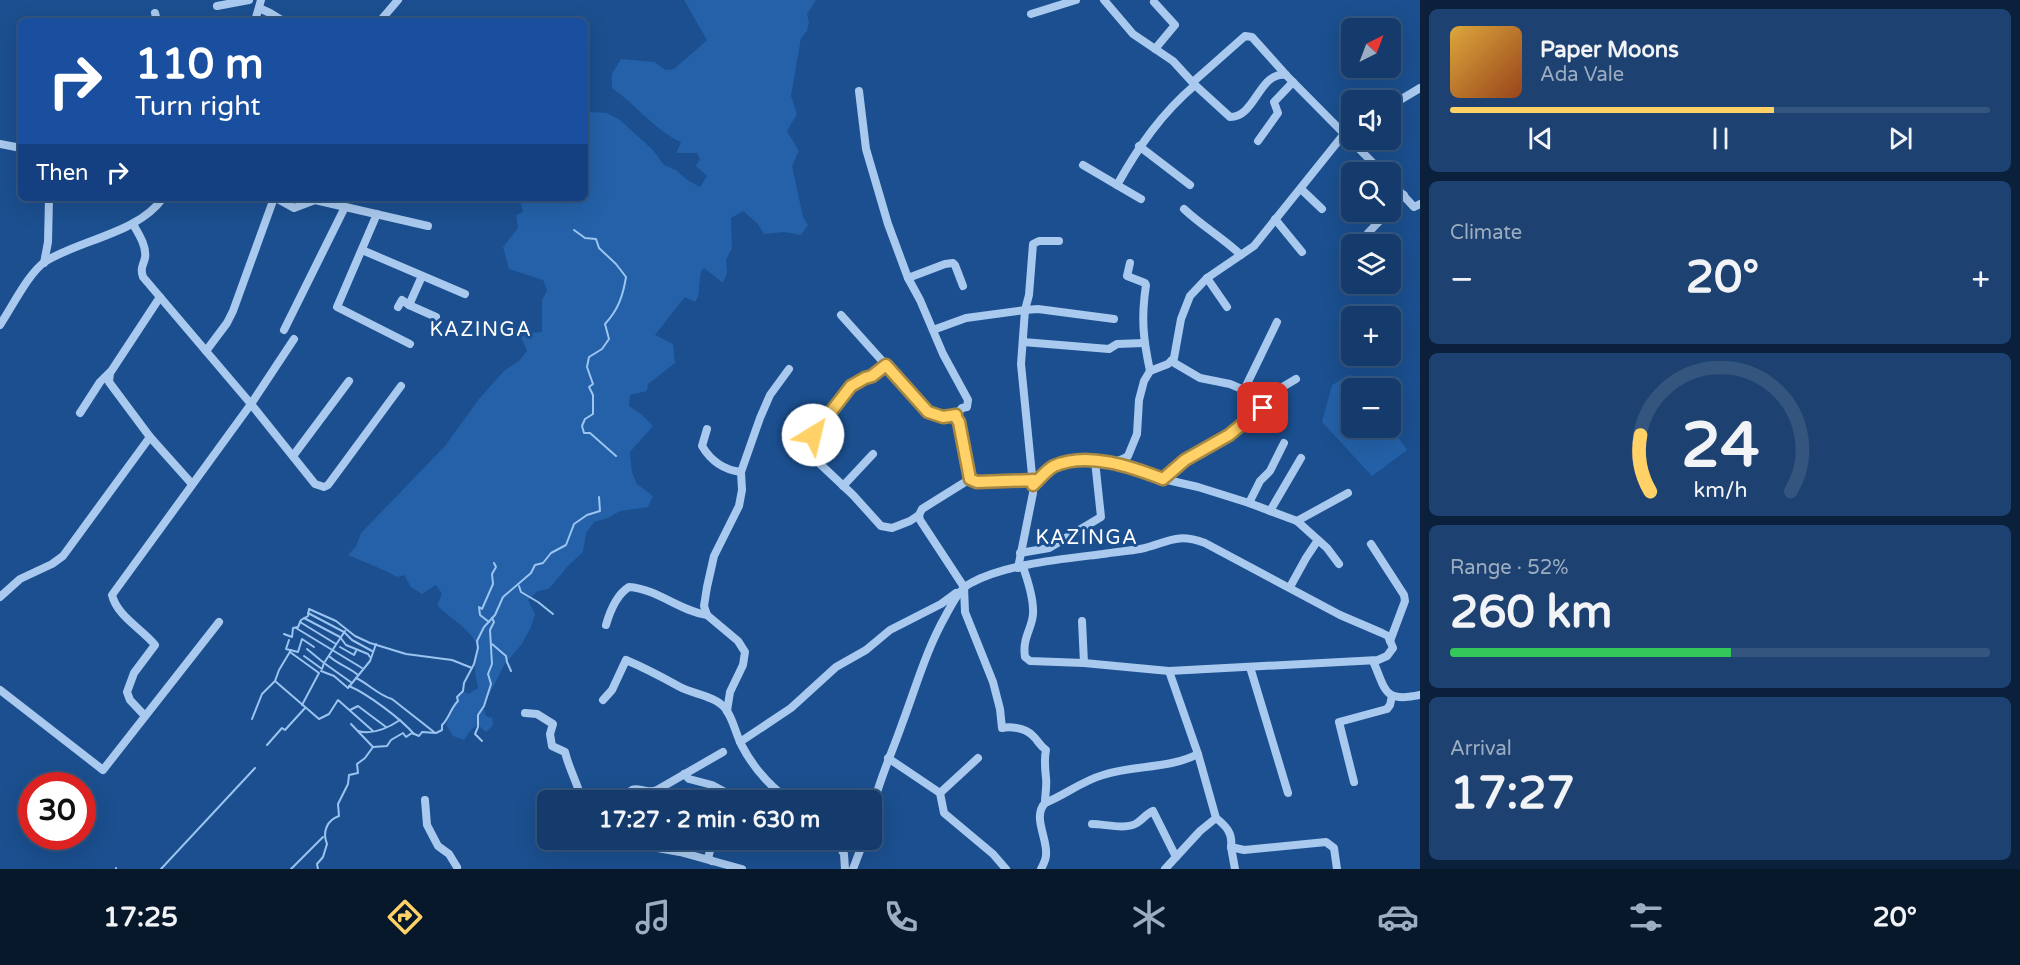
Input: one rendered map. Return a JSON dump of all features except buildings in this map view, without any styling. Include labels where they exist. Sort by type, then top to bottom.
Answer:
[{"type":"street","points":[[217,6],[249,0]]},
{"type":"street","points":[[383,18],[398,0]]},
{"type":"street","points":[[1032,14],[1076,0]]},
{"type":"street","points":[[1104,0],[1133,34],[1173,61],[1228,115],[1233,117],[1245,111],[1269,81],[1278,75],[1286,75]]},
{"type":"street","points":[[1154,2],[1175,25],[1155,49]]},
{"type":"street","points":[[260,4],[279,18]]},
{"type":"street","points":[[1117,185],[1139,146],[1168,110],[1245,36],[1252,37],[1293,82],[1341,126]]},
{"type":"street","points":[[1258,141],[1278,113],[1274,102],[1293,82]]},
{"type":"street","points":[[1401,99],[1420,88]]},
{"type":"street","points":[[859,92],[866,149],[888,224],[908,278],[943,354],[962,385],[968,400],[967,407],[962,408],[955,416]]},
{"type":"street","points":[[1115,462],[1126,458],[1131,450],[1137,434],[1139,400],[1144,381],[1150,371],[1171,361],[1175,352],[1183,310],[1190,296],[1207,278],[1254,246],[1341,140]]},
{"type":"street","points":[[0,144],[18,147]]},
{"type":"street","points":[[1139,146],[1190,184]]},
{"type":"street","points":[[1363,150],[1374,162]]},
{"type":"street","points":[[1083,165],[1141,199]]},
{"type":"street","points":[[1301,189],[1322,209]]},
{"type":"street","points":[[1401,192],[1418,208]]},
{"type":"street","points":[[1401,198],[1404,195]]},
{"type":"street","points":[[44,263],[48,242],[49,201]]},
{"type":"street","points":[[0,325],[20,292],[44,263],[133,224],[150,213],[160,201]]},
{"type":"street","points":[[206,351],[233,311],[277,201]]},
{"type":"street","points":[[282,201],[294,208],[312,201]]},
{"type":"street","points":[[319,201],[428,226]]},
{"type":"street","points":[[284,330],[345,207]]},
{"type":"street","points":[[1184,209],[1241,255]]},
{"type":"street","points":[[377,214],[337,307],[410,344]]},
{"type":"street","points":[[1275,219],[1302,252]]},
{"type":"street","points":[[1368,234],[1378,222]]},
{"type":"street","points":[[133,224],[145,250],[145,260],[141,264],[143,277],[251,404],[315,484],[326,486],[401,386]]},
{"type":"street","points":[[740,742],[791,708],[836,667],[866,650],[890,630],[940,604],[971,582],[1020,567],[1141,549],[1169,539],[1190,538],[1205,543],[1340,615],[1388,636],[1393,644],[1391,652],[1382,659],[1373,661],[1169,671],[1084,663],[1038,662],[1030,661],[1025,657],[1026,634],[1033,615],[1028,578],[1020,567],[1020,553],[1034,482],[1021,364],[1025,310],[1029,295],[1033,244],[1039,241],[1059,241]]},
{"type":"street","points":[[362,250],[465,294]]},
{"type":"street","points":[[908,278],[952,263],[956,265],[963,286]]},
{"type":"street","points":[[1130,263],[1127,276],[1146,285],[1142,315],[1144,344],[1150,371]]},
{"type":"street","points":[[422,276],[402,303],[436,317]]},
{"type":"street","points":[[1207,278],[1227,306]]},
{"type":"street","points":[[80,413],[100,382],[110,373],[160,297]]},
{"type":"street","points":[[933,330],[966,318],[1038,309],[1114,319]]},
{"type":"street","points":[[841,315],[928,412],[938,416],[956,415],[970,479]]},
{"type":"street","points":[[1244,390],[1277,322]]},
{"type":"street","points":[[145,716],[130,700],[127,692],[134,673],[155,645],[127,618],[113,601],[112,595],[251,404],[294,339]]},
{"type":"street","points":[[1023,342],[1109,348],[1117,344],[1144,344]]},
{"type":"street","points":[[1163,479],[1185,460],[1229,435],[1251,417],[1264,411],[1265,405],[1244,390],[1230,384],[1200,378],[1171,361]]},
{"type":"street","points":[[804,444],[851,386],[872,376],[886,365]]},
{"type":"street","points":[[707,615],[705,602],[711,564],[740,506],[741,472],[765,405],[789,369]]},
{"type":"street","points":[[110,373],[108,379],[110,385],[192,484]]},
{"type":"street","points":[[1259,401],[1296,379]]},
{"type":"street","points":[[293,456],[349,381]]},
{"type":"street","points":[[707,429],[702,446],[707,453],[722,466],[741,472]]},
{"type":"street","points":[[0,597],[20,579],[52,564],[63,556],[150,436]]},
{"type":"street","points":[[1250,504],[1260,481],[1270,471],[1284,443]]},
{"type":"street","points":[[843,486],[873,454]]},
{"type":"street","points":[[1270,511],[1301,458]]},
{"type":"street","points":[[970,479],[982,483],[1034,482],[1053,466],[1074,461],[1115,462],[1163,479],[1198,487],[1297,521],[1339,564]]},
{"type":"street","points":[[1020,553],[1049,548],[1101,517],[1095,461]]},
{"type":"street","points":[[819,463],[877,524],[885,528],[910,521],[919,515],[922,509],[970,479]]},
{"type":"street","points":[[1297,521],[1348,493]]},
{"type":"street","points":[[919,515],[930,537],[964,587],[965,612],[993,682],[1002,728],[1009,726],[1031,734],[1047,751],[1044,774],[1047,781],[1045,803],[1040,812],[1047,854],[1041,869]]},
{"type":"street","points":[[1290,587],[1318,540]]},
{"type":"street","points":[[1371,544],[1404,595],[1405,601],[1390,641]]},
{"type":"street","points":[[606,625],[617,599],[629,587],[666,598],[698,614],[707,615],[738,641],[746,652],[743,665],[730,692],[727,711]]},
{"type":"street","points":[[878,790],[926,654],[952,603],[964,587]]},
{"type":"street","points":[[1082,621],[1084,663]]},
{"type":"street","points":[[0,690],[103,770],[219,622]]},
{"type":"street","points":[[603,700],[612,690],[626,660],[656,672],[681,687],[724,706],[732,718],[740,742],[767,780],[778,790]]},
{"type":"street","points":[[1373,661],[1387,691],[1392,696],[1402,699],[1420,695]]},
{"type":"street","points":[[1250,668],[1288,793]]},
{"type":"street","points":[[1169,671],[1198,754],[1216,818],[1226,825],[1233,838],[1231,847],[1235,869]]},
{"type":"street","points":[[1354,782],[1339,722],[1387,709],[1392,696]]},
{"type":"street","points":[[525,713],[537,714],[553,724],[550,734],[552,746],[565,752],[568,767],[579,790]]},
{"type":"street","points":[[655,790],[723,752]]},
{"type":"street","points":[[1045,803],[1102,775],[1188,759],[1198,754]]},
{"type":"street","points":[[888,758],[940,793],[944,813],[993,854],[1006,869]]},
{"type":"street","points":[[940,793],[978,758]]},
{"type":"street","points":[[684,774],[689,779],[712,784],[722,790]]},
{"type":"street","points":[[424,800],[427,825],[438,846],[449,854],[458,868]]},
{"type":"street","points":[[1092,824],[1123,826],[1136,824],[1153,811],[1176,857]]},
{"type":"street","points":[[1165,869],[1200,831],[1216,818]]},
{"type":"street","points":[[1231,847],[1244,850],[1326,842],[1334,848],[1336,869]]},
{"type":"street","points":[[669,850],[741,869]]},
{"type":"street","points":[[710,850],[708,858],[712,861]]},
{"type":"street","points":[[842,850],[845,869]]},
{"type":"street","points":[[853,869],[860,850]]},
{"type":"shaded area","points":[[684,0],[816,0],[807,14],[809,22],[807,31],[801,38],[791,96],[797,114],[787,131],[799,151],[792,166],[803,217],[808,225],[801,235],[784,232],[764,234],[757,223],[743,211],[731,218],[732,248],[726,260],[727,273],[723,283],[704,268],[701,271],[698,297],[695,302],[685,297],[655,335],[673,344],[675,363],[648,384],[647,391],[630,395],[629,406],[653,426],[630,452],[632,472],[637,484],[653,496],[648,507],[620,511],[594,522],[586,533],[583,552],[549,589],[538,591],[528,600],[535,614],[531,627],[522,644],[504,665],[483,707],[486,716],[492,718],[493,725],[486,732],[478,725],[464,740],[453,736],[446,725],[457,698],[463,691],[468,694],[478,688],[475,657],[478,648],[475,641],[437,605],[442,594],[436,585],[422,594],[411,587],[404,575],[397,577],[348,555],[356,546],[361,533],[445,446],[479,399],[504,371],[519,361],[527,351],[521,337],[529,333],[542,332],[542,300],[547,290],[543,280],[509,269],[503,247],[518,228],[516,215],[523,212],[522,201],[588,201],[588,112],[607,113],[620,120],[653,150],[664,165],[676,170],[700,187],[707,176],[696,166],[700,159],[697,153],[676,153],[681,142],[663,132],[612,88],[612,74],[621,59],[655,62],[665,70],[674,69],[707,40]]},
{"type":"shaded area","points":[[1341,380],[1341,438],[1399,438],[1407,450],[1372,476],[1322,422],[1332,385]]},
{"type":"waterway","points":[[574,230],[585,238],[596,239],[599,248],[626,277],[619,302],[605,324],[609,339],[602,349],[589,357],[587,367],[593,384],[589,387],[593,395],[593,414],[585,419],[582,426],[584,433],[590,433],[616,456]]},
{"type":"waterway","points":[[318,869],[317,864],[323,857],[327,844],[325,835],[327,827],[331,820],[339,816],[338,804],[348,784],[349,775],[358,773],[357,764],[373,747],[387,746],[391,740],[403,733],[406,737],[412,733],[419,736],[422,732],[436,733],[442,730],[442,725],[458,701],[457,697],[463,691],[464,683],[474,664],[478,648],[477,641],[484,627],[495,615],[503,597],[531,573],[535,565],[543,563],[551,553],[566,545],[574,524],[587,515],[600,511],[599,497]]},
{"type":"waterway","points":[[489,622],[480,615],[479,607],[482,609],[493,584],[492,574],[496,567],[494,563]]},
{"type":"waterway","points":[[519,586],[521,592],[553,614]]},
{"type":"waterway","points":[[284,634],[292,637],[293,628],[298,627],[301,620],[308,616],[309,609],[336,621],[355,636],[370,643],[406,654],[452,660],[472,668]]},
{"type":"waterway","points":[[308,613],[344,632],[352,640],[372,651]]},
{"type":"waterway","points":[[304,618],[340,637],[346,645],[370,657]]},
{"type":"waterway","points":[[482,741],[475,734],[478,727],[478,715],[484,706],[491,684],[488,674],[492,664],[490,630],[494,622],[492,618]]},
{"type":"waterway","points":[[300,622],[336,644]]},
{"type":"waterway","points":[[296,628],[362,668]]},
{"type":"waterway","points":[[345,631],[324,663],[352,683]]},
{"type":"waterway","points":[[289,640],[286,649],[298,652],[302,639],[314,647]]},
{"type":"waterway","points":[[321,671],[334,676],[348,688],[370,661],[376,644]]},
{"type":"waterway","points":[[492,644],[506,656],[511,671]]},
{"type":"waterway","points":[[340,647],[354,655],[356,651]]},
{"type":"waterway","points":[[304,656],[322,669],[324,663],[307,649]]},
{"type":"waterway","points":[[252,719],[262,694],[275,681],[291,650]]},
{"type":"waterway","points":[[290,652],[319,673],[302,705]]},
{"type":"waterway","points":[[329,656],[358,675]]},
{"type":"waterway","points":[[356,678],[392,699],[434,732]]},
{"type":"waterway","points":[[275,681],[319,719],[329,714],[338,700],[373,731]]},
{"type":"waterway","points":[[349,686],[384,707],[414,734]]},
{"type":"waterway","points":[[350,710],[358,706],[386,727]]},
{"type":"waterway","points":[[267,745],[282,728],[285,730],[305,708]]},
{"type":"waterway","points":[[358,731],[380,730],[400,720]]},
{"type":"waterway","points":[[351,724],[373,747]]},
{"type":"waterway","points":[[161,869],[255,768]]},
{"type":"waterway","points":[[291,869],[323,837]]},
{"type":"district","name":"KAZINGA","points":[[481,329]]},
{"type":"district","name":"KAZINGA","points":[[1087,537]]},
{"type":"route","points":[[813,435],[851,386],[872,376],[886,365],[928,412],[943,417],[956,415],[970,479],[982,483],[1034,480],[1033,485],[1053,466],[1074,461],[1115,462],[1163,479],[1185,460],[1220,441],[1251,417],[1264,411],[1263,408]]}]
